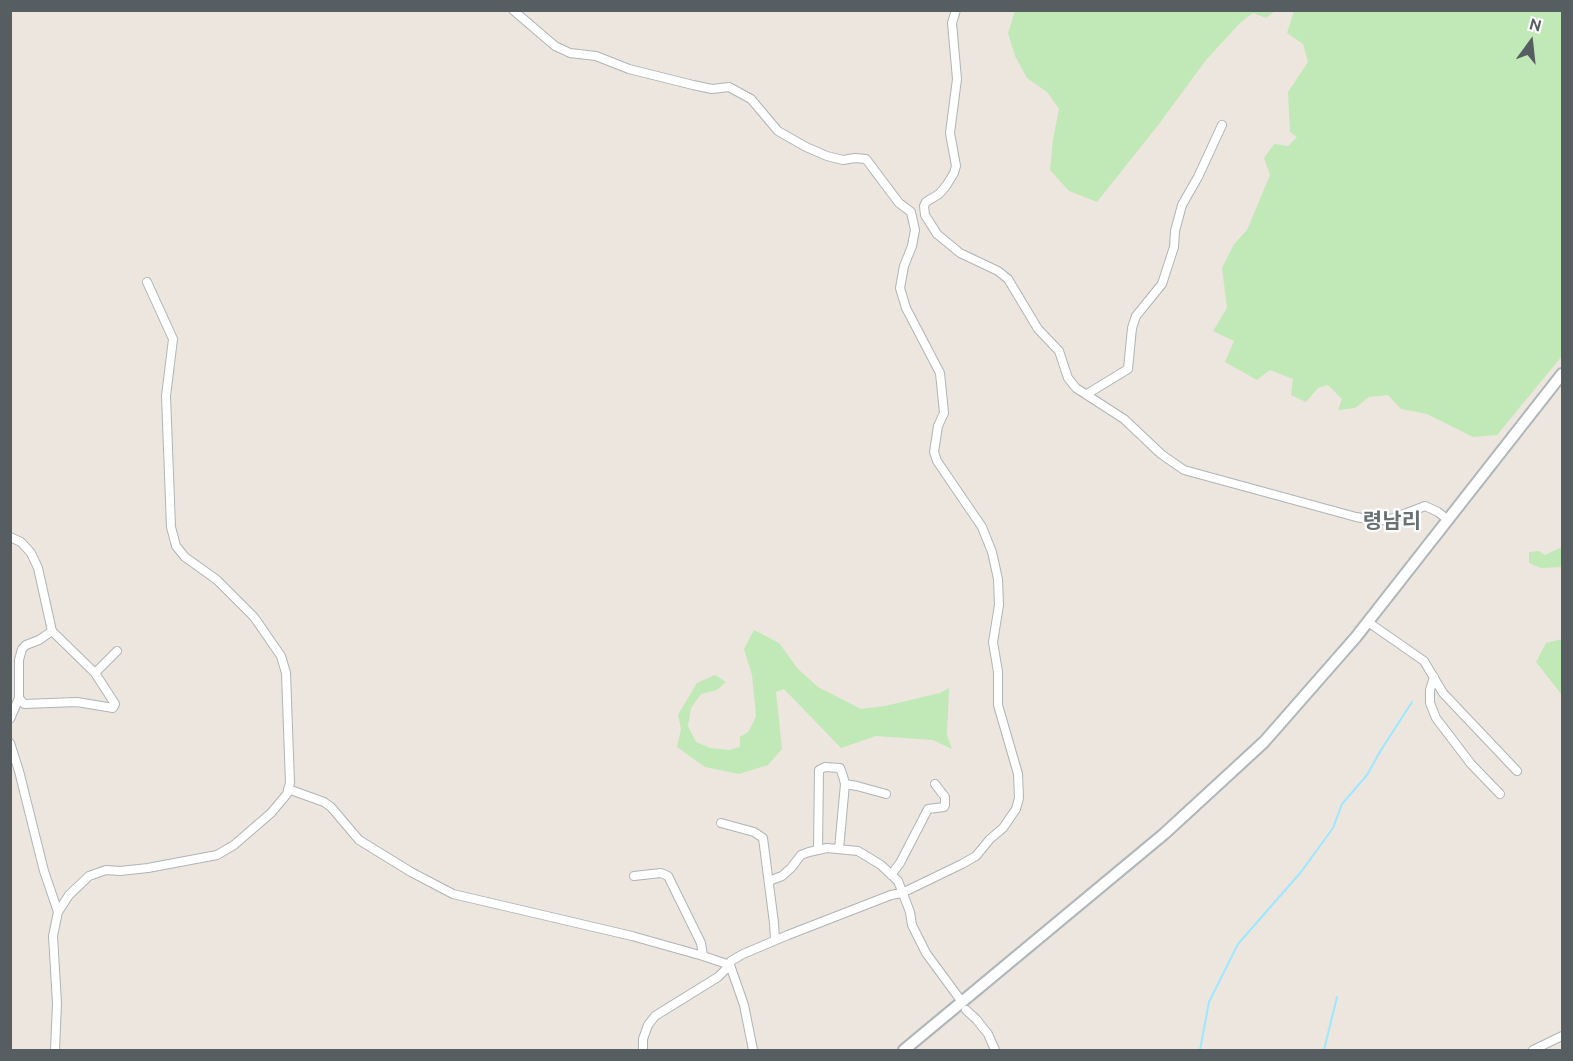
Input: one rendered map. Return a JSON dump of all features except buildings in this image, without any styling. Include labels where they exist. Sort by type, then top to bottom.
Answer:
[{"type":"main road","points":[[904,1050],[964,1006],[1164,834],[1264,742],[1368,622],[1563,374]]},
{"type":"street","points":[[513,10],[555,46],[570,52],[596,56],[629,69],[693,86],[712,89],[729,87],[751,99],[778,131],[806,147],[826,156],[843,160],[866,159],[899,203],[911,212],[915,230],[900,288],[906,308],[940,374],[944,413],[934,452],[937,461],[982,527],[994,561],[1000,591],[993,642],[998,672],[998,705],[1016,764],[1019,789],[1016,809],[1010,821],[975,856],[902,893],[891,895],[742,954],[731,961],[718,977],[656,1016],[648,1024],[643,1039],[643,1050]]},
{"type":"street","points":[[956,10],[952,23],[957,79],[950,133],[956,165],[946,186],[939,194],[926,202],[925,214],[937,234],[960,253],[998,271],[1008,279],[1038,329],[1059,351],[1068,378],[1076,388],[1124,419],[1161,454],[1184,470],[1356,517],[1378,520],[1394,518],[1425,506],[1448,520]]},
{"type":"street","points":[[1087,394],[1128,369],[1132,328],[1136,316],[1162,284],[1174,247],[1175,231],[1182,205],[1198,177],[1222,124]]},
{"type":"street","points":[[55,1050],[57,1003],[53,936],[58,912],[69,895],[89,876],[106,870],[120,872],[217,855],[234,845],[271,813],[287,794],[290,783],[286,673],[281,656],[254,617],[217,580],[185,557],[176,546],[171,527],[166,396],[172,339],[147,282]]},
{"type":"street","points":[[10,537],[21,542],[31,553],[38,568],[52,631],[95,673],[115,704],[113,708],[77,702],[24,704],[19,698]]},
{"type":"street","points":[[1368,622],[1424,661],[1443,693],[1517,771]]},
{"type":"street","points":[[10,719],[19,698],[19,660],[22,649],[52,631]]},
{"type":"street","points":[[95,673],[117,651]]},
{"type":"street","points":[[1434,677],[1430,690],[1430,703],[1436,718],[1471,764],[1500,794]]},
{"type":"street","points":[[10,743],[58,912]]},
{"type":"street","points":[[818,850],[819,770],[825,766],[840,768],[844,784],[839,849]]},
{"type":"street","points":[[844,784],[886,794]]},
{"type":"street","points":[[891,875],[900,863],[928,809],[945,805],[945,797],[935,784]]},
{"type":"street","points":[[288,789],[324,802],[359,840],[411,873],[453,894],[574,921],[730,965]]},
{"type":"street","points":[[721,824],[754,832],[762,838],[775,940]]},
{"type":"street","points":[[769,881],[782,876],[801,855],[818,850],[858,851],[881,865],[898,882],[910,912],[912,925],[926,953],[964,1006],[988,1034],[994,1050]]},
{"type":"street","points":[[634,876],[661,873],[668,876],[701,943],[703,956]]},
{"type":"street","points":[[730,965],[744,1005],[753,1050]]},
{"type":"street","points":[[1533,1050],[1548,1045],[1563,1036]]},
{"type":"green space","points":[[1015,10],[1275,11],[1266,18],[1253,13],[1241,22],[1206,60],[1097,202],[1069,191],[1050,170],[1059,109],[1047,92],[1027,78],[1015,56],[1008,33]]},
{"type":"green space","points":[[1294,11],[1562,11],[1562,356],[1497,435],[1473,437],[1427,414],[1401,409],[1388,395],[1369,397],[1355,408],[1338,410],[1342,399],[1328,385],[1318,388],[1306,402],[1291,395],[1293,379],[1270,370],[1257,380],[1225,362],[1234,341],[1213,331],[1227,308],[1222,268],[1234,244],[1247,230],[1270,175],[1264,158],[1274,144],[1288,146],[1297,137],[1290,132],[1288,92],[1308,62],[1303,44],[1287,33]]},
{"type":"green space","points":[[1562,547],[1562,567],[1541,568],[1529,563],[1529,552],[1539,551],[1545,555]]},
{"type":"green space","points":[[754,630],[779,643],[798,669],[818,687],[861,709],[885,706],[940,693],[949,688],[947,735],[952,749],[933,740],[876,736],[841,748],[784,689],[776,692],[782,749],[768,765],[739,774],[705,767],[677,747],[681,729],[678,715],[697,683],[715,675],[726,682],[717,690],[701,694],[691,708],[688,726],[696,742],[710,748],[729,750],[740,747],[740,737],[749,731],[756,716],[752,675],[744,649]]},
{"type":"green space","points":[[1562,639],[1562,695],[1536,662],[1546,643]]},
{"type":"waterway","points":[[1200,1050],[1209,1002],[1238,944],[1301,872],[1333,828],[1342,804],[1367,775],[1412,702]]},
{"type":"waterway","points":[[1324,1050],[1337,997]]},
{"type":"district","name":"령남리","points":[[1392,521]]}]
